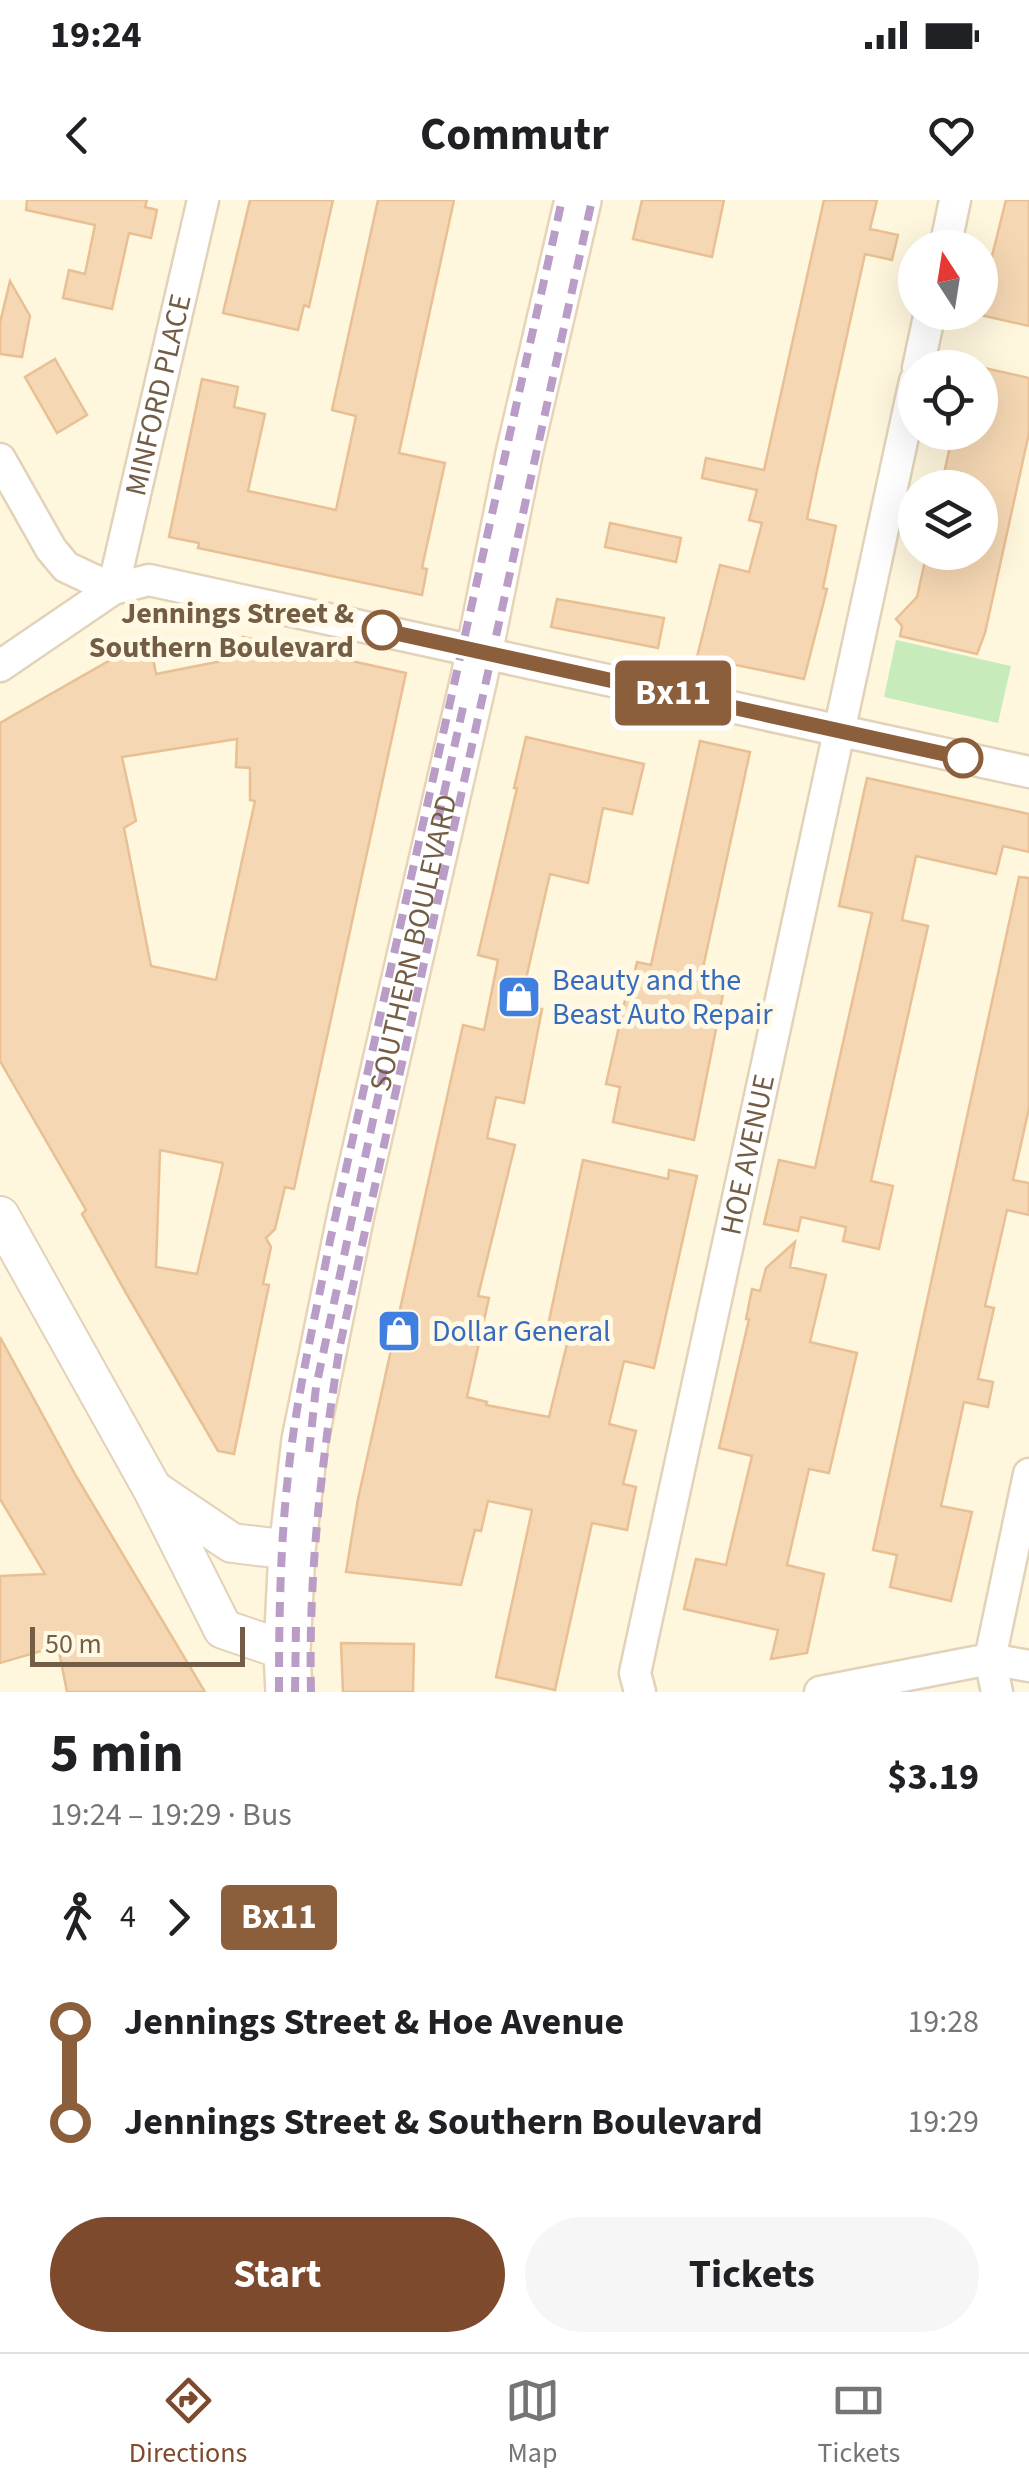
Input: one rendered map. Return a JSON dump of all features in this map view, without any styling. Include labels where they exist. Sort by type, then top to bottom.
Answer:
[{"type":"main road","name":"SOUTHERN BOULEVARD","points":[[288,1671],[292,1550],[305,1440],[351,1214],[578,200]]},
{"type":"street","name":"MINFORD PLACE","points":[[113,590],[202,200]]},
{"type":"street","points":[[949,230],[955,200]]},
{"type":"street","name":"HOE AVENUE","points":[[640,1692],[636,1674],[900,450]]},
{"type":"street","points":[[0,459],[66,567],[113,590]]},
{"type":"street","points":[[0,666],[113,590],[149,580],[1029,772]]},
{"type":"street","points":[[0,1216],[152,1490],[223,1629],[288,1671]]},
{"type":"street","points":[[997,1692],[990,1659],[1029,1474]]},
{"type":"street","points":[[152,1490],[232,1543],[292,1550]]},
{"type":"street","points":[[820,1692],[990,1659],[1029,1666]]},
{"type":"green space","points":[[896,640],[1011,666],[998,723],[884,697]]},
{"type":"building","points":[[27,200],[147,200],[145,207],[157,210],[151,238],[129,233],[112,309],[63,298],[69,270],[85,274],[95,225],[26,210]]},
{"type":"building","points":[[250,200],[333,200],[309,307],[304,305],[298,330],[223,313]]},
{"type":"building","points":[[378,200],[454,200],[399,453],[445,463],[422,568],[427,569],[422,595],[198,548],[199,543],[169,537],[202,379],[238,387],[234,407],[265,414],[248,491],[336,510],[356,416],[332,410]]},
{"type":"building","points":[[642,200],[724,200],[712,257],[633,239]]},
{"type":"building","points":[[824,200],[877,200],[870,229],[898,235],[892,260],[865,254],[816,475],[807,519],[836,526],[823,588],[827,589],[804,679],[697,657],[720,565],[749,572],[762,523],[749,520],[757,490],[702,478],[706,458],[764,470]]},
{"type":"building","points":[[1006,200],[1029,200],[1029,326],[998,319],[998,232]]},
{"type":"building","points":[[10,281],[30,316],[22,357],[0,354],[0,323]]},
{"type":"building","points":[[55,359],[87,415],[57,433],[25,377]]},
{"type":"building","points":[[998,371],[1029,378],[1029,433],[985,633],[977,654],[900,636],[902,626],[896,619],[917,597],[923,570],[998,570],[998,470],[945,470],[949,450],[998,450]]},
{"type":"building","points":[[610,523],[681,538],[676,562],[605,547]]},
{"type":"building","points":[[557,599],[664,618],[658,648],[551,627]]},
{"type":"building","points":[[243,637],[406,673],[294,1189],[285,1187],[275,1229],[266,1238],[271,1247],[263,1284],[269,1285],[234,1454],[218,1451],[126,1293],[82,1214],[86,1210],[0,1061],[0,723],[149,638],[156,674],[242,657]],"holes":[[[237,739],[236,767],[250,768],[250,800],[255,801],[216,980],[151,966],[124,828],[136,821],[122,757]],[[160,1150],[223,1163],[197,1274],[156,1267]]]},
{"type":"building","points":[[526,737],[644,764],[632,814],[603,808],[588,883],[550,874],[520,1005],[542,1009],[524,1103],[496,1097],[487,1138],[515,1145],[478,1296],[489,1298],[467,1397],[487,1402],[486,1405],[549,1417],[568,1340],[546,1335],[583,1160],[668,1179],[669,1170],[697,1176],[654,1368],[624,1361],[609,1424],[636,1431],[623,1484],[636,1487],[627,1530],[592,1523],[555,1690],[496,1677],[532,1510],[488,1501],[481,1531],[475,1530],[461,1585],[346,1572],[358,1499],[463,1025],[484,1030],[498,960],[478,955]]},
{"type":"building","points":[[700,741],[750,752],[701,977],[720,982],[718,993],[723,994],[694,1140],[613,1122],[620,1087],[606,1084],[637,962],[651,965]]},
{"type":"building","points":[[867,778],[1029,814],[1029,852],[1003,846],[996,874],[916,856],[902,920],[928,926],[871,1181],[893,1186],[879,1249],[843,1241],[846,1227],[801,1217],[798,1231],[764,1224],[779,1160],[815,1168],[872,913],[839,906]]},
{"type":"building","points":[[1019,877],[1029,878],[1029,1108],[1013,1180],[1029,1183],[1029,1215],[1007,1210],[985,1306],[994,1308],[978,1379],[993,1382],[988,1407],[964,1402],[941,1506],[972,1512],[951,1601],[890,1587],[897,1555],[873,1550]]},
{"type":"building","points":[[795,1242],[790,1267],[826,1275],[810,1342],[857,1353],[829,1473],[809,1469],[787,1565],[824,1574],[807,1653],[771,1659],[778,1630],[684,1609],[696,1559],[726,1565],[752,1456],[719,1448],[749,1319],[752,1289],[760,1291],[766,1268]]},
{"type":"building","points":[[0,1337],[76,1476],[205,1692],[67,1692],[58,1646],[0,1663],[0,1576],[45,1574],[0,1499]]},
{"type":"building","points":[[341,1643],[414,1644],[413,1692],[343,1692]]},
{"type":"railway","points":[[279,1692],[285,1503],[306,1358],[562,200]]},
{"type":"railway","points":[[311,1692],[318,1517],[340,1345],[592,200]]},
{"type":"railway","points":[[438,820],[464,703]]},
{"type":"railway","points":[[309,1452],[316,1387],[385,1064]]},
{"type":"railway","points":[[295,1692],[296,1626]]},
{"type":"bus line","name":"Bx11","points":[[382,630],[963,758]]},
{"type":"place","name":"Jennings Street & Southern Boulevard","points":[[382,630]]},
{"type":"place","name":"Beauty and the Beast Auto Repair","points":[[519,997]]},
{"type":"place","name":"Dollar General","points":[[399,1331]]}]
